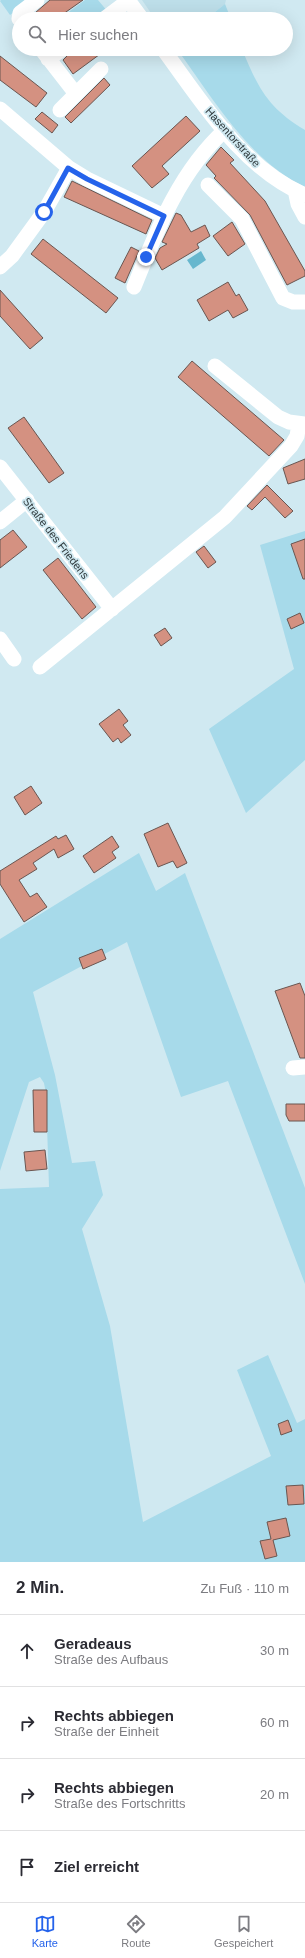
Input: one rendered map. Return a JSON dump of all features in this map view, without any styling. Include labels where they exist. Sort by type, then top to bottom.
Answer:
[{"type":"street","points":[[21,12],[37,0]]},
{"type":"street","points":[[113,12],[128,1],[137,12]]},
{"type":"street","points":[[47,56],[76,94]]},
{"type":"street","name":"Hasentorstraße","points":[[168,56],[225,130],[265,172],[300,192],[298,204],[305,217]]},
{"type":"street","points":[[60,110],[102,69]]},
{"type":"street","points":[[0,109],[68,168],[164,216]]},
{"type":"street","points":[[134,287],[164,216],[182,182],[206,148],[225,130]]},
{"type":"street","points":[[0,267],[12,256],[44,212],[68,168]]},
{"type":"street","points":[[208,185],[242,219],[283,298],[293,302],[305,302]]},
{"type":"street","points":[[40,667],[225,517],[291,446],[297,436],[302,424],[286,422],[278,417],[215,366]]},
{"type":"street","name":"Straße des Friedens","points":[[0,466],[112,609]]},
{"type":"street","points":[[0,522],[27,500]]},
{"type":"street","points":[[0,639],[14,660]]},
{"type":"shaded area","points":[[31,0],[12,12],[10,15],[0,1]]},
{"type":"shaded area","points":[[85,0],[98,0],[108,12],[69,12]]},
{"type":"shaded area","points":[[142,0],[226,0],[225,4],[215,12],[150,12]]},
{"type":"shaded area","points":[[225,4],[228,12],[215,12]]},
{"type":"shaded area","points":[[182,56],[245,56],[259,86],[273,105],[292,122],[305,130],[305,187],[285,176],[267,162],[249,145],[218,107]]},
{"type":"shaded area","points":[[201,251],[206,260],[193,269],[187,260]]},
{"type":"shaded area","points":[[305,531],[305,760],[246,813],[209,729],[294,669],[260,545]]},
{"type":"shaded area","points":[[139,853],[156,891],[185,873],[305,1188],[305,1284],[228,1081],[181,1097],[127,942],[33,992],[55,1075],[72,1163],[95,1161],[103,1195],[82,1229],[110,1326],[143,1522],[271,1456],[237,1370],[268,1355],[297,1423],[305,1419],[305,1562],[0,1562],[0,1189],[49,1187],[46,1094],[44,1083],[40,1077],[29,1082],[0,1171],[0,939]]},
{"type":"building","points":[[50,0],[83,0],[66,12],[36,12]]},
{"type":"building","points":[[0,56],[47,93],[36,107],[0,80]]},
{"type":"building","points":[[67,56],[97,56],[73,74],[63,60]]},
{"type":"building","points":[[104,78],[110,85],[71,123],[65,117]]},
{"type":"building","points":[[42,112],[58,125],[52,133],[35,119]]},
{"type":"building","points":[[186,116],[200,131],[162,166],[169,174],[152,188],[132,166]]},
{"type":"building","points":[[221,147],[234,160],[230,163],[265,201],[305,271],[305,276],[287,285],[250,215],[214,178],[216,176],[206,165]]},
{"type":"building","points":[[72,181],[152,220],[146,234],[64,197]]},
{"type":"building","points":[[176,213],[181,215],[191,232],[205,225],[210,236],[197,244],[199,248],[162,270],[155,258],[160,248],[167,244],[162,242]]},
{"type":"building","points":[[232,222],[245,244],[228,256],[213,236]]},
{"type":"building","points":[[43,239],[118,298],[106,313],[31,254]]},
{"type":"building","points":[[131,247],[139,251],[125,283],[115,278]]},
{"type":"building","points":[[228,282],[236,296],[239,294],[248,310],[233,318],[228,310],[209,321],[197,300]]},
{"type":"building","points":[[0,290],[43,338],[30,349],[0,316]]},
{"type":"building","points":[[192,361],[284,440],[269,456],[178,377]]},
{"type":"building","points":[[24,417],[64,473],[49,483],[8,428]]},
{"type":"building","points":[[305,459],[305,479],[288,484],[283,468]]},
{"type":"building","points":[[267,485],[293,511],[285,518],[265,497],[252,510],[247,506]]},
{"type":"building","points":[[13,530],[27,547],[0,568],[0,540]]},
{"type":"building","points":[[305,539],[305,579],[303,579],[291,544]]},
{"type":"building","points":[[204,546],[216,562],[208,568],[196,552]]},
{"type":"building","points":[[58,558],[96,607],[82,619],[43,570]]},
{"type":"building","points":[[300,613],[304,623],[291,629],[287,619]]},
{"type":"building","points":[[165,628],[172,638],[161,646],[154,635]]},
{"type":"building","points":[[119,709],[128,721],[123,725],[131,735],[121,743],[118,738],[113,742],[99,724]]},
{"type":"building","points":[[31,786],[42,803],[25,815],[14,797]]},
{"type":"building","points":[[168,823],[187,863],[177,868],[173,861],[158,867],[144,834]]},
{"type":"building","points":[[66,835],[74,849],[58,858],[54,849],[33,863],[37,869],[19,880],[30,897],[37,893],[47,907],[24,922],[0,884],[0,871],[56,836],[58,839]]},
{"type":"building","points":[[112,836],[119,847],[112,852],[116,858],[94,873],[83,856]]},
{"type":"building","points":[[102,949],[106,959],[83,969],[79,958]]},
{"type":"building","points":[[300,983],[305,996],[305,1058],[300,1058],[275,991]]},
{"type":"building","points":[[33,1090],[47,1090],[47,1132],[34,1132]]},
{"type":"building","points":[[286,1104],[305,1104],[305,1121],[289,1121],[286,1115]]},
{"type":"building","points":[[45,1150],[47,1169],[26,1171],[24,1152]]},
{"type":"building","points":[[288,1420],[292,1431],[281,1435],[278,1424]]},
{"type":"building","points":[[303,1485],[304,1504],[288,1505],[286,1486]]},
{"type":"building","points":[[286,1518],[290,1536],[273,1540],[277,1556],[265,1559],[260,1541],[271,1539],[267,1522]]},
{"type":"route","points":[[44,212],[68,168],[140,206],[164,216],[146,257]]}]
